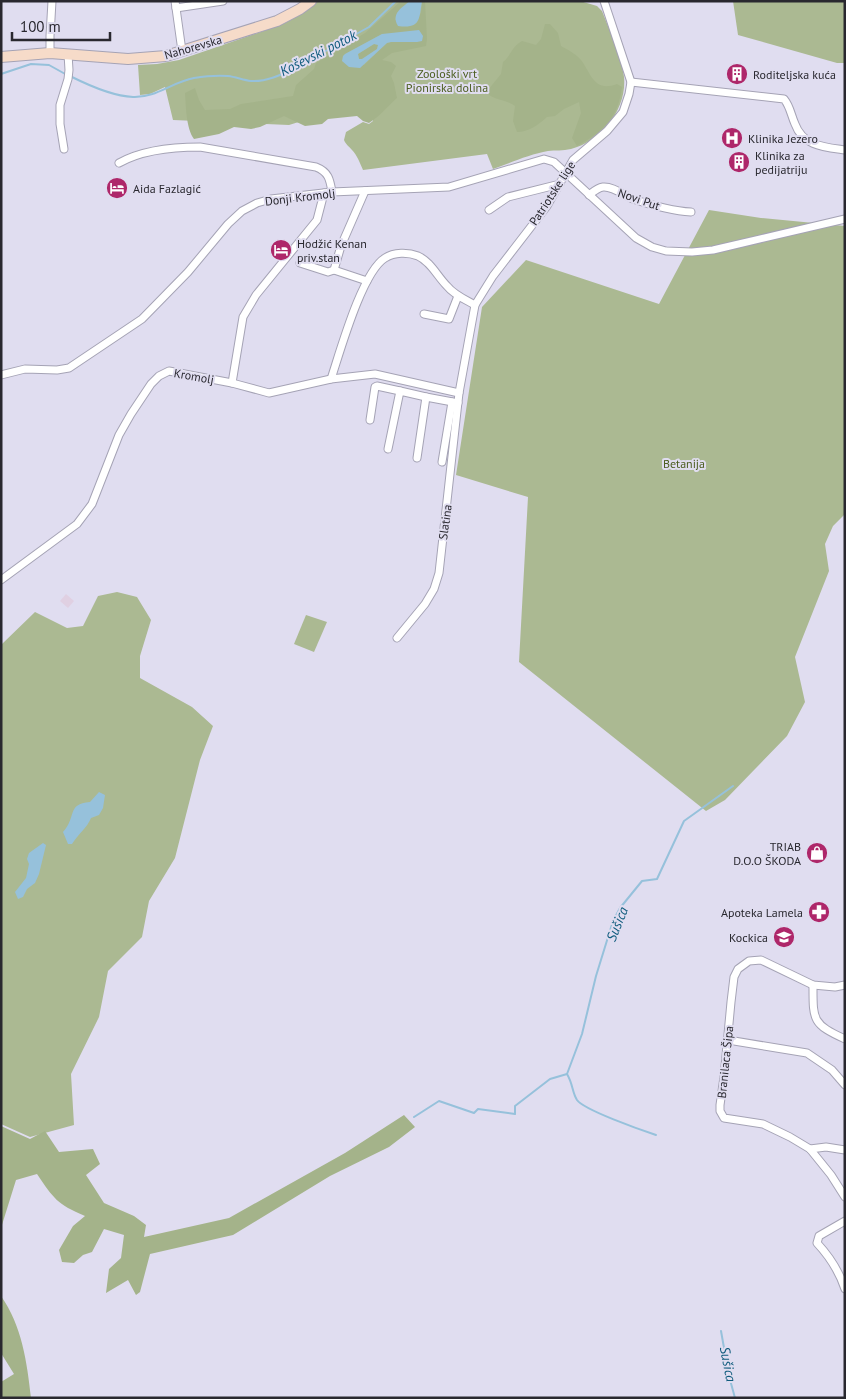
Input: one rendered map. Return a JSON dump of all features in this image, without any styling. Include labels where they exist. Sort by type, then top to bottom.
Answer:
[{"type":"street","points":[[50,53],[52,1]]},
{"type":"street","points":[[182,51],[176,5],[223,1]]},
{"type":"street","name":"Nahorevska","points":[[1,56],[50,53],[128,59],[166,56],[277,21],[300,9],[310,1]]},
{"type":"street","points":[[604,1],[631,82],[784,99],[788,104],[795,125],[804,139],[821,147],[845,150]]},
{"type":"street","points":[[64,149],[60,124],[60,105],[68,79],[68,54]]},
{"type":"street","name":"Patriotske lige","points":[[459,393],[475,305],[493,276],[547,206],[573,160],[608,131],[623,112],[631,82]]},
{"type":"street","points":[[119,163],[143,154],[186,147],[200,147],[323,170],[328,174],[332,192]]},
{"type":"street","name":"Donji Kromolj","points":[[1,375],[25,369],[56,370],[68,368],[142,319],[183,278],[228,224],[242,211],[256,203],[272,199],[332,192],[450,187],[544,159],[554,162],[565,174]]},
{"type":"street","points":[[565,174],[644,244],[659,250],[674,252],[713,250],[845,219]]},
{"type":"street","points":[[489,210],[508,197],[560,184]]},
{"type":"street","name":"Novi Put","points":[[589,196],[598,189],[606,187],[657,206],[691,212]]},
{"type":"street","points":[[334,270],[342,246],[366,191]]},
{"type":"street","points":[[232,383],[243,317],[256,296],[317,220],[324,193]]},
{"type":"street","points":[[331,379],[349,323],[367,281],[373,270],[385,258],[403,253],[418,256],[427,263],[448,288],[475,305]]},
{"type":"street","points":[[300,263],[328,272],[334,270],[367,281]]},
{"type":"street","points":[[424,314],[450,319],[458,296]]},
{"type":"street","name":"Kromolj","points":[[1,580],[77,524],[92,504],[119,434],[145,393],[159,376],[169,371],[232,383],[269,393],[331,379],[375,374],[459,393]]},
{"type":"street","points":[[370,420],[375,387],[377,386],[455,402],[442,462]]},
{"type":"street","points":[[388,449],[400,391]]},
{"type":"street","name":"Slatina","points":[[397,638],[425,604],[434,589],[439,573],[455,402],[459,393]]},
{"type":"street","points":[[417,458],[426,397]]},
{"type":"street","name":"Branilaca Šipa","points":[[845,985],[835,987],[813,985],[761,960],[749,961],[743,964],[734,977],[720,1105],[720,1111],[724,1118],[762,1124],[790,1136],[810,1149],[832,1175],[845,1196]]},
{"type":"street","points":[[813,985],[815,1018],[820,1026],[845,1039]]},
{"type":"street","points":[[728,1040],[807,1053],[832,1070],[845,1085]]},
{"type":"street","points":[[810,1149],[826,1147],[845,1150]]},
{"type":"street","points":[[845,1221],[819,1236],[817,1242],[831,1259],[845,1289]]},
{"type":"shaded area","points":[[66,594],[74,601],[68,608],[60,601]]},
{"type":"green space","name":"Zoološki vrt Pionirska dolina","points":[[318,1],[580,1],[597,6],[602,11],[621,61],[624,89],[621,101],[617,112],[602,131],[593,139],[571,149],[541,152],[493,169],[487,154],[363,170],[355,154],[344,140],[346,132],[363,122],[369,124],[373,121],[370,100],[289,125],[173,120],[165,87],[150,94],[140,95],[138,65],[179,60],[281,25],[300,15]]},
{"type":"green space","points":[[401,1],[410,1],[397,13],[395,20],[414,25],[421,13],[422,1],[425,1],[426,46],[392,53],[382,60],[391,62],[396,66],[391,76],[397,98],[369,123],[357,116],[328,119],[322,124],[305,126],[284,116],[251,129],[234,127],[219,134],[194,139],[191,134],[185,93],[195,88],[205,110],[230,109],[241,104],[293,96],[296,85],[314,69],[316,63],[365,33]],"holes":[[[382,34],[417,42],[387,43],[364,65],[345,54]]]},
{"type":"green space","points":[[733,1],[845,1],[845,63],[837,63],[738,35]]},
{"type":"green space","points":[[545,24],[550,24],[558,33],[561,46],[579,58],[598,84],[609,86],[617,84],[622,87],[617,107],[608,122],[595,135],[577,146],[572,138],[581,113],[579,102],[564,109],[555,116],[547,117],[529,129],[517,132],[513,121],[515,106],[489,95],[488,90],[501,74],[503,62],[513,49],[522,41],[536,45],[541,39]]},
{"type":"green space","points":[[374,44],[378,45],[377,49],[359,59],[358,54]]},
{"type":"green space","name":"Betanija","points":[[709,210],[761,218],[845,226],[845,514],[833,526],[825,544],[829,571],[795,657],[805,702],[787,736],[725,800],[706,811],[519,662],[528,497],[456,475],[482,307],[526,260],[659,304]]},
{"type":"green space","points":[[117,592],[137,597],[151,620],[140,656],[140,678],[192,707],[213,726],[200,760],[175,858],[149,901],[142,937],[108,971],[99,1017],[71,1074],[74,1125],[30,1137],[1,1124],[1,645],[35,612],[67,628],[83,626],[98,596]]},
{"type":"green space","points":[[306,615],[327,622],[314,652],[294,644]]},
{"type":"green space","points":[[404,1115],[415,1127],[389,1147],[330,1176],[233,1235],[150,1254],[140,1292],[136,1295],[128,1280],[106,1293],[109,1269],[121,1258],[124,1235],[104,1229],[92,1252],[83,1255],[74,1263],[62,1262],[59,1250],[73,1226],[85,1216],[57,1200],[37,1174],[16,1180],[1,1228],[1,1126],[30,1139],[45,1131],[59,1152],[93,1149],[100,1164],[86,1175],[104,1203],[134,1216],[146,1225],[144,1237],[229,1218],[345,1153]]},
{"type":"green space","points":[[1,1296],[19,1332],[28,1371],[31,1398],[1,1398],[1,1382],[14,1374],[1,1353]]},
{"type":"water","points":[[410,1],[422,1],[418,21],[411,26],[398,26],[396,15]]},
{"type":"water","points":[[419,30],[423,36],[422,41],[417,42],[387,43],[360,68],[349,67],[342,61],[345,54],[382,34]],"holes":[[[374,44],[378,45],[377,49],[359,59],[358,54]]]},
{"type":"water","points":[[99,792],[105,795],[103,808],[99,815],[91,818],[72,844],[68,844],[63,832],[75,808],[83,803],[90,802]]},
{"type":"water","points":[[43,843],[46,845],[35,883],[27,889],[23,897],[18,899],[15,892],[26,878],[29,853]]},
{"type":"waterway","name":"Koševski potok","points":[[72,77],[109,93],[133,97],[149,95],[194,78],[228,76],[251,81],[268,79],[295,68],[369,27],[396,1]]},
{"type":"waterway","name":"Koševski potok","points":[[1,74],[31,64],[49,65],[67,75]]},
{"type":"waterway","name":"Sušica","points":[[414,1117],[439,1101],[474,1113],[478,1109],[515,1114],[515,1106],[550,1079],[567,1074],[582,1034],[596,976],[613,921],[620,908],[642,881],[657,879],[684,821],[733,786]]},
{"type":"waterway","name":"Sušica","points":[[567,1074],[575,1097],[582,1104],[590,1109],[656,1135]]},
{"type":"waterway","name":"Sušica","points":[[721,1331],[735,1398]]},
{"type":"place","name":"Roditeljska kuća","points":[[737,74]]},
{"type":"place","name":"Klinika Jezero","points":[[732,138]]},
{"type":"place","name":"Klinika za pedijatriju","points":[[739,162]]},
{"type":"place","name":"Aida Fazlagić","points":[[117,188]]},
{"type":"place","name":"Hodžić Kenan priv.stan","points":[[281,250]]},
{"type":"place","name":"TRIAB D.O.O ŠKODA","points":[[817,853]]},
{"type":"place","name":"Apoteka Lamela","points":[[819,912]]},
{"type":"place","name":"Kockica","points":[[784,937]]}]
